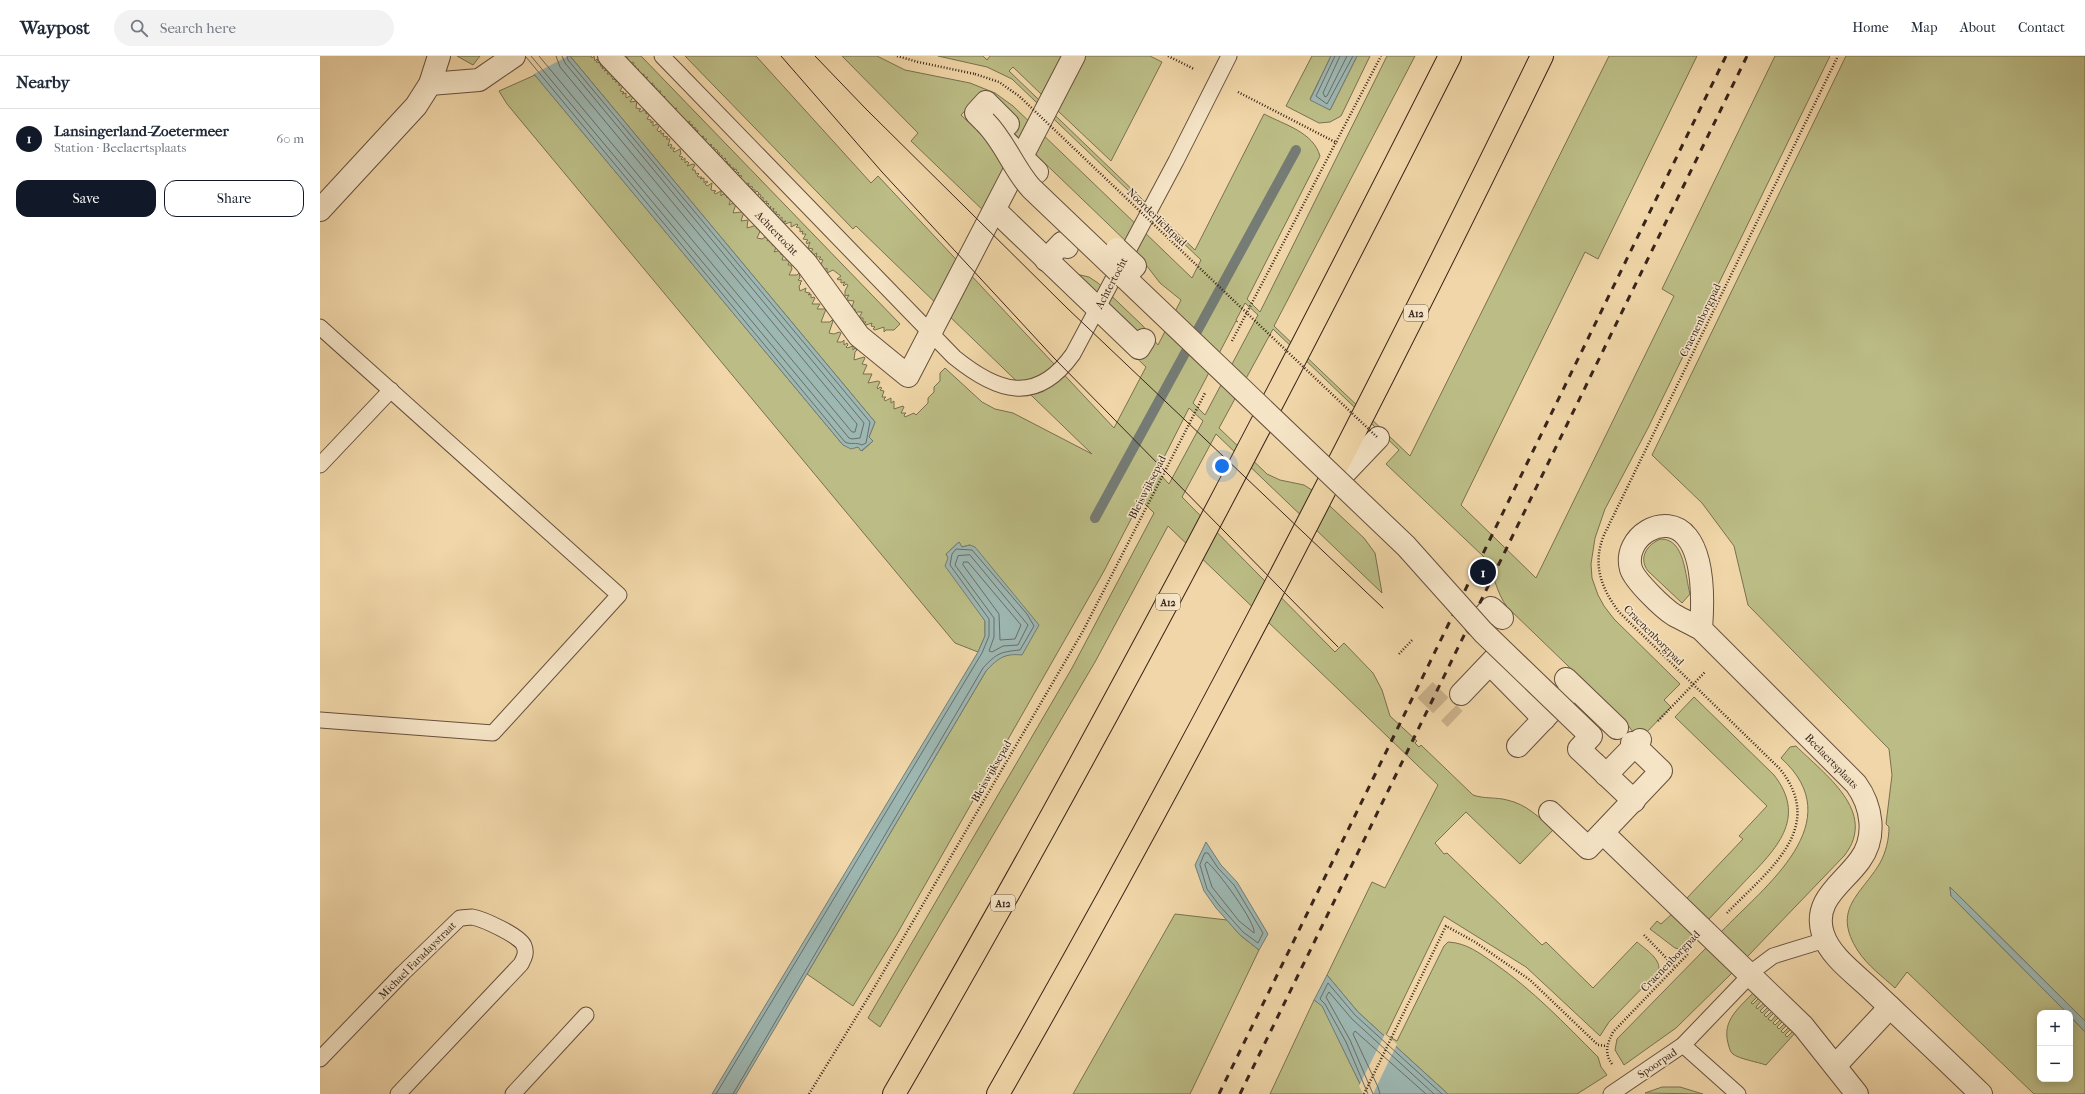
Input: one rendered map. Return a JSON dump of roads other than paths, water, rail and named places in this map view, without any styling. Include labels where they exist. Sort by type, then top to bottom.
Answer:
[{"type":"highway","name":"A12","points":[[894,1094],[1111,711],[1324,304],[1450,56]]},
{"type":"highway","name":"A12","points":[[998,1094],[1110,895],[1375,395],[1542,56]]},
{"type":"highway","name":"A12","points":[[1011,1094],[1110,895]]},
{"type":"street","points":[[320,210],[416,106],[430,84],[439,56]]},
{"type":"street","points":[[430,84],[479,80],[514,56]]},
{"type":"street","name":"Achtertocht","points":[[609,56],[806,263],[858,336],[908,376],[930,333]]},
{"type":"street","points":[[930,333],[995,210],[1029,164],[1074,56]]},
{"type":"street","points":[[1029,164],[998,134],[1008,124],[986,102],[976,113],[999,136],[1019,174],[1031,188],[1406,546],[1476,625],[1497,659],[1544,719]]},
{"type":"street","points":[[995,210],[1139,348],[1144,340]]},
{"type":"street","points":[[1046,260],[1062,244],[1067,247]]},
{"type":"street","points":[[1117,249],[1135,266],[1124,278]]},
{"type":"street","points":[[1337,481],[1378,438]]},
{"type":"street","name":"Beelaertsplaats","points":[[1701,629],[1703,593],[1691,543],[1682,532],[1670,528],[1657,528],[1646,532],[1635,542],[1631,553],[1630,564],[1634,575],[1673,614],[1701,629],[1856,784],[1866,799],[1870,819],[1869,840],[1860,861],[1824,902],[1821,922],[1825,940],[1835,954],[1981,1094]]},
{"type":"street","points":[[1476,625],[1491,608],[1502,618]]},
{"type":"street","points":[[1461,694],[1497,659]]},
{"type":"street","points":[[1497,659],[1591,736],[1579,749],[1634,801]]},
{"type":"street","points":[[1518,746],[1544,719],[1570,683],[1631,739],[1661,771],[1588,848],[1550,812]]},
{"type":"street","points":[[1601,770],[1631,739]]},
{"type":"street","points":[[1603,833],[1803,1026],[1857,1094]]},
{"type":"street","points":[[1834,1066],[1890,1007]]},
{"type":"lane","name":"Achtertocht","points":[[662,56],[954,357],[985,380],[1005,386],[1034,386],[1051,379],[1063,368],[1073,354],[1176,161],[1229,56]]},
{"type":"lane","points":[[320,327],[619,595],[493,733],[320,720]]},
{"type":"lane","points":[[320,465],[391,390]]},
{"type":"lane","name":"Michael Faradaystraat","points":[[320,1059],[403,973],[460,918],[471,917],[484,920],[518,938],[524,945],[525,954],[521,964],[398,1094]]},
{"type":"lane","points":[[1738,1094],[1682,1045],[1750,975],[1773,956],[1825,940]]},
{"type":"lane","points":[[513,1094],[586,1015]]},
{"type":"lane","name":"Spoorpad","points":[[1611,1094],[1682,1045]]},
{"type":"water","points":[[519,56],[570,56],[875,422],[869,437],[873,441],[861,451],[858,447],[851,449],[843,445]]},
{"type":"water","points":[[1331,56],[1357,56],[1330,110],[1310,100]]},
{"type":"water","points":[[959,542],[962,547],[970,545],[975,547],[1039,625],[1022,655],[1002,657],[986,671],[736,1094],[712,1094],[978,652],[985,636],[985,621],[945,566],[948,558],[946,554]]},
{"type":"water","points":[[1206,842],[1221,865],[1237,882],[1268,934],[1259,950],[1240,935],[1216,908],[1204,891],[1195,865]]},
{"type":"water","points":[[1950,887],[2085,1021],[2085,1032],[2073,1019],[2073,1010],[2064,1010],[1951,896]]},
{"type":"water","points":[[1327,975],[1358,1012],[1448,1094],[1365,1094],[1322,1006],[1314,1000]]},
{"type":"waterway","points":[[1095,518],[1296,150]]},
{"type":"tunnel","points":[[1425,690],[1455,719]]},
{"type":"tram line","points":[[781,56],[882,172],[1054,358],[1338,647]]},
{"type":"tram line","points":[[815,56],[866,109],[1067,308],[1383,608]]},
{"type":"railway","points":[[1219,1094],[1726,56]]},
{"type":"railway","points":[[1240,1094],[1747,56]]},
{"type":"place","name":"Lansingerland-Zoetermeer","points":[[1483,572]]}]
